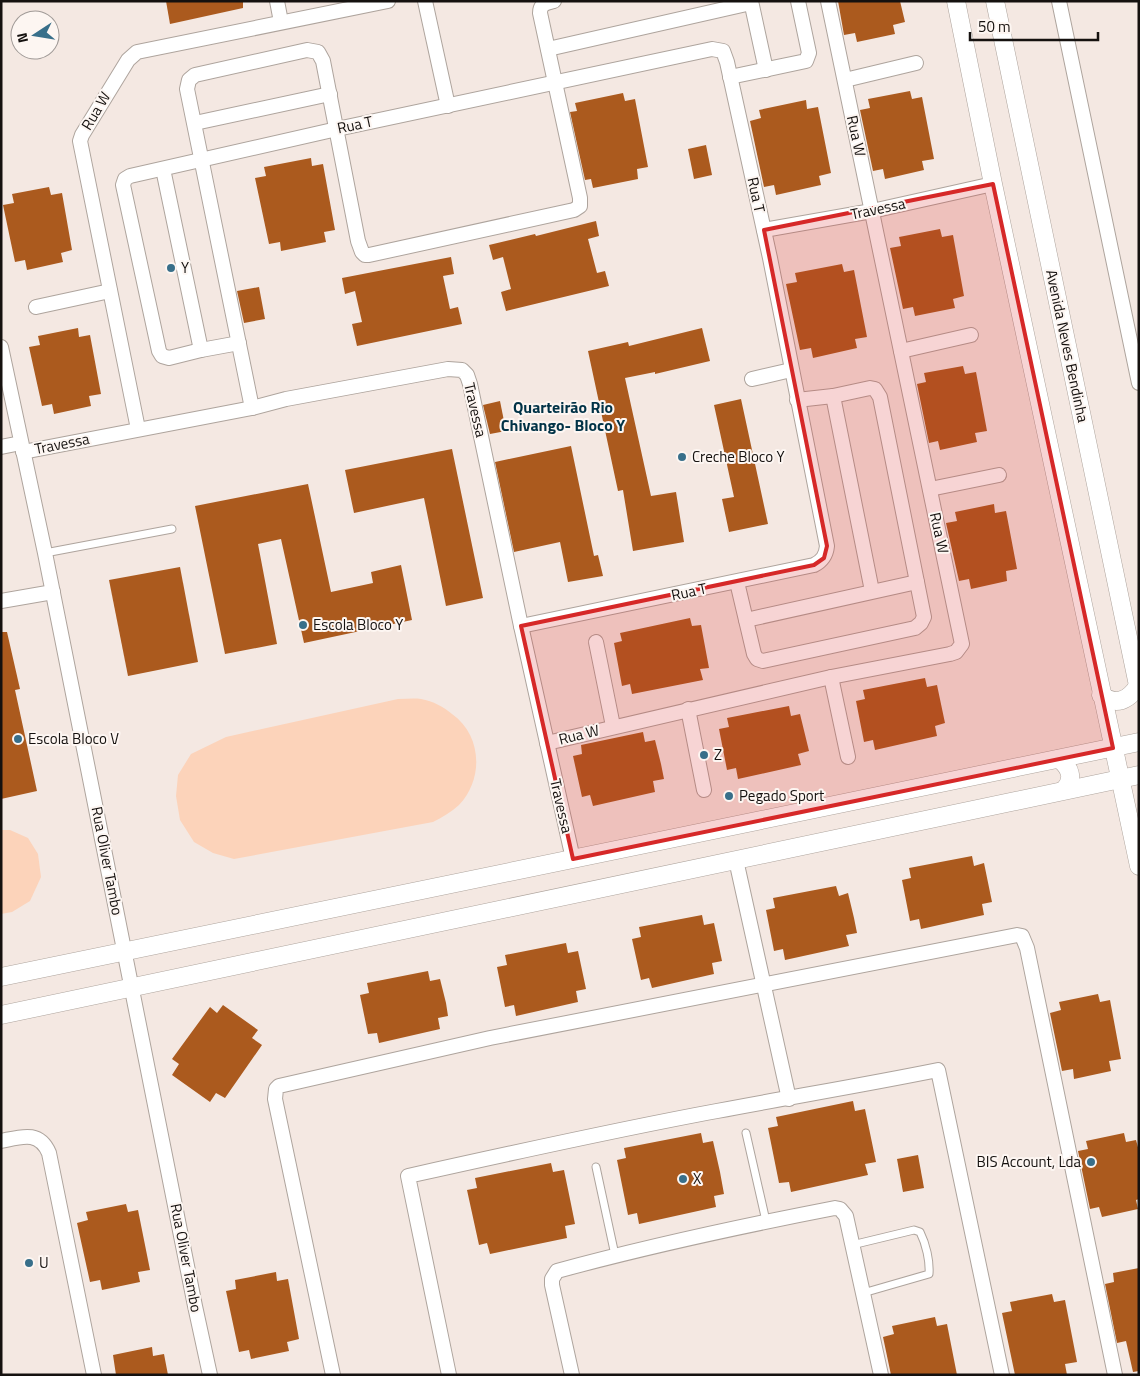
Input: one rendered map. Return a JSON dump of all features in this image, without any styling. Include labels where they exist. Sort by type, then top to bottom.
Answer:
[{"type":"street","points":[[277,1],[281,22]]},
{"type":"street","name":"Rua W","points":[[138,429],[80,141],[128,60],[141,51],[388,1]]},
{"type":"street","points":[[425,1],[448,106]]},
{"type":"street","points":[[252,408],[187,89],[189,80],[195,75],[307,50],[318,52],[323,61],[330,94],[358,241],[362,252],[365,255],[369,255],[574,210],[580,206],[580,198],[540,13],[540,8],[544,4],[554,1]]},
{"type":"street","points":[[730,77],[766,70],[808,58],[809,53],[798,1]]},
{"type":"street","name":"Rua W","points":[[547,743],[612,726],[831,677],[950,654],[960,648],[961,639],[828,1]]},
{"type":"street","points":[[956,1],[992,184],[1112,748],[1135,828],[1139,866]]},
{"type":"street","name":"Avenida Neves Bendinha","points":[[995,1],[1138,688]]},
{"type":"street","points":[[1059,1],[1139,384]]},
{"type":"street","points":[[548,49],[751,2],[766,70]]},
{"type":"street","name":"Rua T","points":[[239,343],[169,358],[162,356],[158,352],[123,185],[125,179],[130,176],[202,159],[337,129],[712,49],[719,49],[725,54],[764,230],[827,552],[824,558],[814,565],[521,626]]},
{"type":"street","points":[[844,80],[916,63]]},
{"type":"street","points":[[195,123],[330,94]]},
{"type":"street","points":[[163,169],[201,350]]},
{"type":"street","name":"Travessa","points":[[764,230],[872,211],[992,184]]},
{"type":"street","points":[[36,307],[110,291]]},
{"type":"street","points":[[901,351],[971,335]]},
{"type":"street","name":"Rua Oliver Tambo","points":[[1,348],[53,592],[210,1375]]},
{"type":"street","name":"Travessa","points":[[1,447],[22,448],[138,429],[448,369],[462,370],[467,375],[470,384],[573,859]]},
{"type":"street","points":[[752,379],[791,370]]},
{"type":"street","points":[[737,582],[754,654],[757,659],[763,661],[914,628],[921,623],[924,617],[880,397],[876,389],[870,388],[833,396],[797,400]]},
{"type":"street","points":[[833,396],[872,591]]},
{"type":"street","points":[[930,489],[999,475]]},
{"type":"street","points":[[746,620],[917,582]]},
{"type":"street","points":[[1,601],[53,592]]},
{"type":"street","points":[[596,642],[612,726]]},
{"type":"street","points":[[831,677],[848,757]]},
{"type":"street","points":[[1101,695],[1108,700],[1118,701],[1127,699],[1138,688]]},
{"type":"street","points":[[688,709],[704,790]]},
{"type":"street","points":[[1,977],[1139,742]]},
{"type":"street","points":[[1059,759],[1066,765],[1070,774],[1070,783],[1064,790]]},
{"type":"street","points":[[1,1015],[1139,775]]},
{"type":"street","points":[[736,860],[789,1099]]},
{"type":"street","points":[[333,1374],[275,1099],[276,1089],[279,1086],[490,1038],[1016,935],[1022,936],[1025,941],[1115,1375]]},
{"type":"street","points":[[449,1375],[408,1176],[698,1114],[789,1099],[938,1070],[1002,1375]]},
{"type":"street","points":[[1,1141],[27,1136],[34,1137],[45,1145],[49,1153],[94,1375]]},
{"type":"street","points":[[572,1375],[552,1285],[552,1279],[557,1271],[615,1255],[766,1221],[840,1209],[846,1216],[881,1375]]},
{"type":"lane","points":[[45,553],[172,529]]},
{"type":"lane","points":[[746,1133],[766,1221]]},
{"type":"lane","points":[[596,1167],[615,1255]]},
{"type":"lane","points":[[852,1244],[914,1230],[920,1232],[923,1238],[930,1268],[929,1274],[863,1293]]},
{"type":"highlighted area","points":[[993,184],[1113,748],[573,859],[521,626],[814,565],[824,558],[827,546],[764,230]]},
{"type":"shaded area","points":[[398,699],[430,701],[449,711],[462,723],[474,745],[476,770],[473,783],[459,805],[433,822],[234,859],[213,853],[194,842],[180,820],[176,796],[178,775],[191,754],[226,737]]},
{"type":"shaded area","points":[[1,830],[10,830],[28,838],[38,854],[41,877],[30,901],[12,912],[1,914]]},
{"type":"building","points":[[166,1],[243,1],[243,8],[170,24]]},
{"type":"building","points":[[838,1],[900,1],[905,22],[893,25],[895,34],[857,42],[855,33],[844,35]]},
{"type":"building","points":[[910,91],[912,99],[922,97],[934,159],[922,161],[924,170],[885,179],[883,169],[873,171],[860,110],[870,108],[868,99]]},
{"type":"building","points":[[623,93],[625,101],[635,99],[648,167],[637,169],[638,179],[593,188],[591,179],[585,180],[570,112],[577,111],[575,103]]},
{"type":"building","points":[[806,100],[807,109],[818,107],[831,173],[819,176],[821,185],[776,195],[774,185],[764,187],[750,121],[761,118],[759,110]]},
{"type":"building","points":[[706,145],[712,175],[694,179],[688,149]]},
{"type":"building","points":[[311,158],[312,166],[323,164],[335,230],[324,232],[326,242],[281,251],[280,242],[269,244],[255,178],[266,176],[264,167]]},
{"type":"building","points":[[49,187],[51,195],[62,193],[72,250],[61,253],[63,262],[27,270],[25,260],[15,262],[3,205],[14,203],[12,194]]},
{"type":"building","points":[[596,221],[599,236],[588,239],[597,273],[605,271],[609,286],[506,311],[501,292],[511,289],[503,257],[493,260],[489,245],[535,234],[536,236]]},
{"type":"building","points":[[940,229],[942,237],[953,235],[964,296],[953,299],[955,308],[915,316],[913,307],[903,309],[890,248],[901,246],[899,237]]},
{"type":"building","points":[[451,257],[454,274],[443,276],[450,309],[458,307],[462,324],[357,346],[352,324],[362,322],[355,291],[345,294],[342,278]]},
{"type":"building","points":[[842,264],[844,272],[854,270],[867,337],[855,339],[857,348],[813,358],[811,348],[800,350],[786,284],[797,282],[795,273]]},
{"type":"building","points":[[259,287],[265,319],[244,323],[237,291]]},
{"type":"building","points":[[78,328],[79,337],[90,335],[101,394],[89,396],[91,406],[54,414],[52,404],[42,406],[29,347],[40,345],[38,336]]},
{"type":"building","points":[[702,328],[710,361],[655,374],[655,372],[625,378],[651,496],[676,492],[684,542],[633,551],[623,490],[618,491],[588,351],[628,342],[629,346]]},
{"type":"building","points":[[963,366],[965,374],[976,372],[987,431],[975,433],[977,442],[940,450],[938,441],[929,443],[917,384],[926,382],[924,373]]},
{"type":"building","points":[[741,399],[768,524],[729,532],[722,499],[734,497],[714,405]]},
{"type":"building","points":[[500,401],[506,431],[490,434],[483,405]]},
{"type":"building","points":[[571,446],[594,556],[598,555],[603,576],[568,582],[560,542],[514,552],[495,462]]},
{"type":"building","points":[[452,449],[483,598],[446,606],[424,498],[354,513],[345,470]]},
{"type":"building","points":[[308,484],[331,592],[373,583],[371,572],[401,565],[412,620],[304,643],[281,539],[258,544],[277,644],[225,654],[195,506]]},
{"type":"building","points":[[994,504],[995,513],[1006,511],[1017,569],[1006,571],[1007,581],[971,589],[969,579],[959,581],[946,523],[957,521],[955,512]]},
{"type":"building","points":[[180,567],[198,662],[128,676],[109,580]]},
{"type":"building","points":[[690,618],[692,626],[701,625],[709,668],[700,669],[703,680],[632,694],[630,684],[622,686],[614,643],[622,641],[620,633]]},
{"type":"building","points":[[1,632],[7,632],[20,689],[15,690],[37,791],[1,799]]},
{"type":"building","points":[[925,678],[927,687],[937,685],[945,723],[935,726],[937,736],[875,750],[873,740],[864,742],[856,701],[865,699],[863,690]]},
{"type":"building","points":[[789,706],[791,716],[800,714],[809,751],[798,754],[801,765],[738,779],[736,768],[727,770],[719,729],[729,727],[727,718]]},
{"type":"building","points":[[643,732],[645,742],[655,740],[664,779],[653,781],[655,792],[593,806],[590,795],[582,797],[573,756],[582,754],[581,745]]},
{"type":"building","points":[[972,856],[974,866],[984,863],[992,902],[982,904],[984,915],[921,929],[919,919],[910,921],[902,880],[911,878],[909,868]]},
{"type":"building","points":[[836,886],[839,896],[848,893],[854,918],[857,933],[846,935],[849,946],[785,960],[783,949],[774,951],[766,910],[775,908],[773,898]]},
{"type":"building","points":[[702,915],[704,925],[714,923],[722,961],[712,963],[714,974],[652,988],[649,978],[641,980],[632,939],[641,937],[639,927]]},
{"type":"building","points":[[566,943],[568,953],[578,951],[586,989],[576,991],[578,1002],[516,1016],[514,1005],[505,1007],[497,967],[507,965],[505,955]]},
{"type":"building","points":[[428,971],[430,981],[440,979],[446,1003],[448,1016],[438,1018],[440,1029],[379,1043],[377,1033],[368,1034],[360,995],[369,993],[367,983]]},
{"type":"building","points":[[1098,994],[1100,1002],[1110,1000],[1121,1059],[1109,1061],[1111,1071],[1074,1079],[1073,1069],[1062,1071],[1050,1013],[1061,1010],[1059,1002]]},
{"type":"building","points":[[223,1005],[258,1030],[252,1038],[262,1045],[225,1098],[216,1093],[210,1102],[172,1075],[179,1064],[172,1059],[210,1007],[217,1013]]},
{"type":"building","points":[[853,1101],[855,1111],[865,1109],[876,1162],[865,1164],[868,1175],[791,1192],[789,1182],[779,1183],[768,1128],[778,1126],[776,1117]]},
{"type":"building","name":"X","points":[[701,1133],[703,1143],[713,1141],[720,1172],[724,1194],[714,1196],[716,1207],[639,1224],[637,1213],[628,1215],[617,1160],[626,1158],[624,1148]]},
{"type":"building","points":[[1124,1133],[1126,1142],[1136,1140],[1139,1151],[1139,1199],[1136,1200],[1138,1209],[1102,1217],[1099,1207],[1090,1209],[1078,1151],[1088,1149],[1086,1141]]},
{"type":"building","points":[[918,1155],[924,1188],[903,1192],[897,1159]]},
{"type":"building","points":[[551,1163],[553,1172],[564,1170],[575,1224],[565,1226],[567,1238],[490,1254],[487,1243],[479,1245],[467,1190],[477,1188],[475,1178]]},
{"type":"building","points":[[126,1204],[128,1212],[138,1210],[150,1270],[138,1272],[140,1282],[102,1290],[100,1280],[90,1282],[77,1223],[88,1220],[86,1212]]},
{"type":"building","points":[[1139,1268],[1139,1371],[1133,1372],[1126,1341],[1117,1343],[1105,1284],[1114,1282],[1113,1273]]},
{"type":"building","points":[[276,1272],[277,1281],[288,1279],[299,1339],[287,1342],[289,1351],[251,1359],[249,1350],[239,1352],[226,1291],[236,1289],[235,1280]]},
{"type":"building","points":[[1052,1294],[1054,1302],[1065,1300],[1077,1362],[1065,1364],[1067,1375],[1015,1375],[1002,1313],[1012,1311],[1010,1302]]},
{"type":"building","points":[[935,1317],[937,1326],[947,1324],[957,1375],[891,1375],[883,1337],[894,1334],[892,1326]]},
{"type":"building","points":[[152,1347],[153,1356],[164,1354],[168,1375],[116,1375],[113,1355]]},
{"type":"place","name":"Y","points":[[171,268]]},
{"type":"place","name":"Creche Bloco Y","points":[[682,457]]},
{"type":"place","name":"Escola Bloco Y","points":[[303,625]]},
{"type":"place","name":"Escola Bloco V","points":[[18,739]]},
{"type":"place","name":"Z","points":[[704,755]]},
{"type":"place","name":"Pegado Sport","points":[[729,796]]},
{"type":"place","name":"BIS Account, Lda","points":[[1091,1162]]},
{"type":"place","name":"X","points":[[683,1179]]},
{"type":"place","name":"U","points":[[29,1263]]},
{"type":"district","name":"Quarteirão Rio Chivango- Bloco Y","points":[[563,416]]}]
